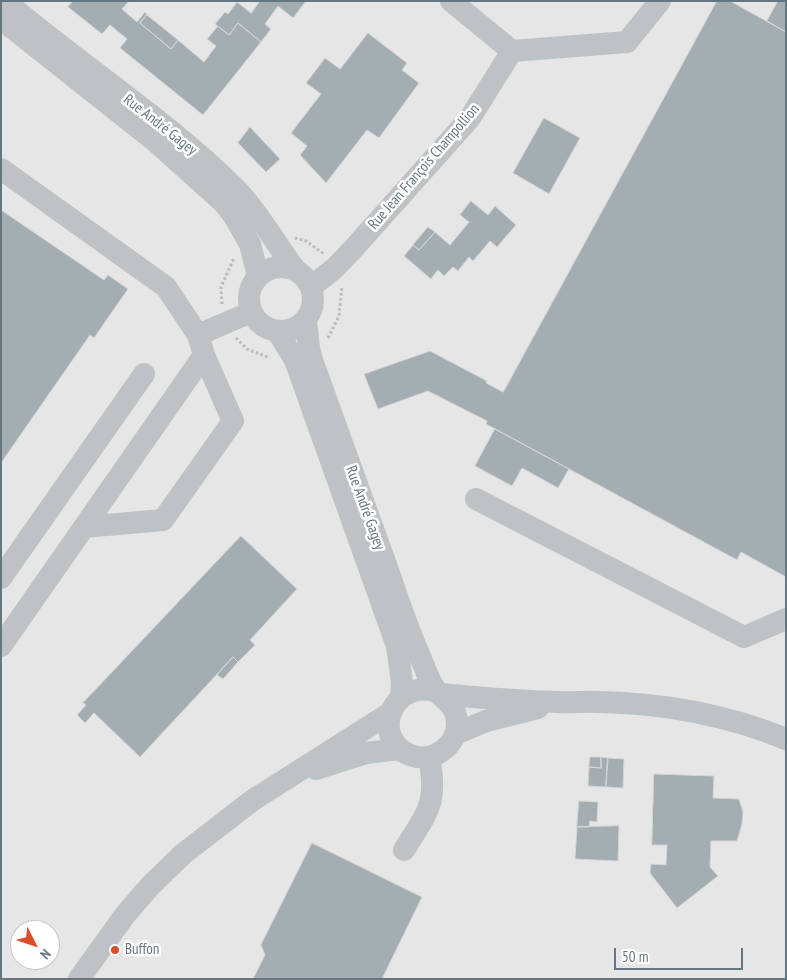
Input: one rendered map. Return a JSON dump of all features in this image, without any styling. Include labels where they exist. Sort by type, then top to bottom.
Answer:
[{"type":"street","name":"Rue André Gagey","points":[[5,1],[201,157],[255,211],[295,269]]},
{"type":"street","points":[[451,1],[512,51],[627,42],[660,1]]},
{"type":"street","name":"Rue André Gagey","points":[[1,19],[156,142],[224,203],[250,244],[258,276]]},
{"type":"street","name":"Rue Jean François Champollion","points":[[312,286],[335,268],[470,118],[512,51]]},
{"type":"street","points":[[1,169],[166,287],[201,345],[233,421],[163,520],[84,528]]},
{"type":"street","points":[[275,266],[295,269],[302,273],[312,286],[314,304],[306,320],[293,329],[277,331],[262,325],[252,312],[249,293],[258,276],[275,266]]},
{"type":"street","points":[[1,646],[84,528],[201,345],[252,312]]},
{"type":"street","name":"Rue André Gagey","points":[[306,320],[309,348],[319,378],[413,641],[439,693]]},
{"type":"street","name":"Rue André Gagey","points":[[277,331],[295,360],[397,646],[402,682],[396,704]]},
{"type":"street","points":[[1,578],[144,374]]},
{"type":"street","points":[[476,499],[744,637],[786,619]]},
{"type":"street","points":[[79,979],[125,915],[150,886],[183,854],[252,800],[289,778],[419,689],[439,693],[558,702],[601,702],[689,711],[732,721],[786,739]]},
{"type":"street","points":[[396,704],[390,732],[400,749],[414,756],[429,757],[445,749],[455,734],[457,725],[453,707],[439,693]]},
{"type":"street","points":[[455,734],[486,721],[558,702]]},
{"type":"street","points":[[289,778],[366,753],[400,749]]},
{"type":"street","points":[[404,850],[428,812],[433,796],[434,780],[429,757]]},
{"type":"path","points":[[290,239],[298,238],[306,241],[329,260]]},
{"type":"path","points":[[222,306],[221,288],[236,253]]},
{"type":"path","points":[[326,342],[339,316],[342,284]]},
{"type":"path","points":[[236,337],[247,349],[273,359]]},
{"type":"shaded area","points":[[1,1],[786,1],[786,979],[1,979]]},
{"type":"building","points":[[73,1],[129,1],[122,9],[137,22],[145,12],[147,15],[140,23],[171,49],[178,40],[204,62],[216,46],[207,39],[218,26],[229,35],[238,23],[261,42],[203,115],[120,48],[127,39],[110,25],[102,34],[68,7]]},
{"type":"building","points":[[260,1],[306,1],[293,18],[278,6],[265,24],[271,29],[261,42],[238,23],[229,35],[215,24],[225,12],[228,14],[237,2],[251,13]]},
{"type":"building","points":[[717,1],[730,1],[786,32],[786,577],[741,552],[737,560],[486,424],[487,421],[428,391],[378,409],[364,374],[430,351],[487,381],[486,383],[503,392]]},
{"type":"building","points":[[778,1],[786,1],[786,32],[767,21]]},
{"type":"building","points":[[147,15],[178,40],[171,49],[140,23]]},
{"type":"building","points":[[368,33],[407,63],[402,70],[419,83],[379,138],[367,130],[326,183],[300,155],[307,146],[291,133],[321,94],[306,83],[325,58],[340,69]]},
{"type":"building","points":[[544,118],[580,138],[549,194],[513,173]]},
{"type":"building","points":[[250,127],[280,159],[266,172],[238,143]]},
{"type":"building","points":[[471,201],[488,215],[495,206],[516,225],[497,247],[490,241],[473,261],[469,257],[458,271],[453,267],[444,276],[438,270],[431,279],[404,256],[413,245],[419,250],[435,232],[450,245],[469,222],[460,215]]},
{"type":"building","points":[[1,210],[104,280],[108,275],[128,289],[94,338],[90,335],[1,463]]},
{"type":"building","points":[[428,227],[435,232],[419,250],[413,245]]},
{"type":"building","points":[[495,429],[569,469],[558,488],[522,468],[512,486],[475,466]]},
{"type":"building","points":[[241,536],[297,589],[250,640],[255,645],[238,662],[233,657],[140,757],[94,713],[85,723],[77,715],[86,705],[83,703]]},
{"type":"building","points":[[233,657],[238,662],[223,679],[217,675]]},
{"type":"building","points":[[590,757],[601,757],[601,768],[589,767]]},
{"type":"building","points":[[601,757],[608,758],[606,787],[588,786],[589,767],[601,768]]},
{"type":"building","points":[[608,758],[624,759],[623,788],[606,787]]},
{"type":"building","points":[[654,774],[714,776],[713,798],[739,799],[743,812],[737,841],[711,841],[710,867],[718,876],[677,908],[650,873],[651,864],[666,865],[667,845],[652,845]]},
{"type":"building","points":[[579,801],[598,802],[597,822],[590,821],[589,827],[577,827]]},
{"type":"building","points":[[619,826],[618,861],[575,859],[577,827]]},
{"type":"building","points":[[312,843],[422,897],[382,979],[253,979],[265,955],[261,945]]},
{"type":"place","name":"Buffon","points":[[115,950]]}]
